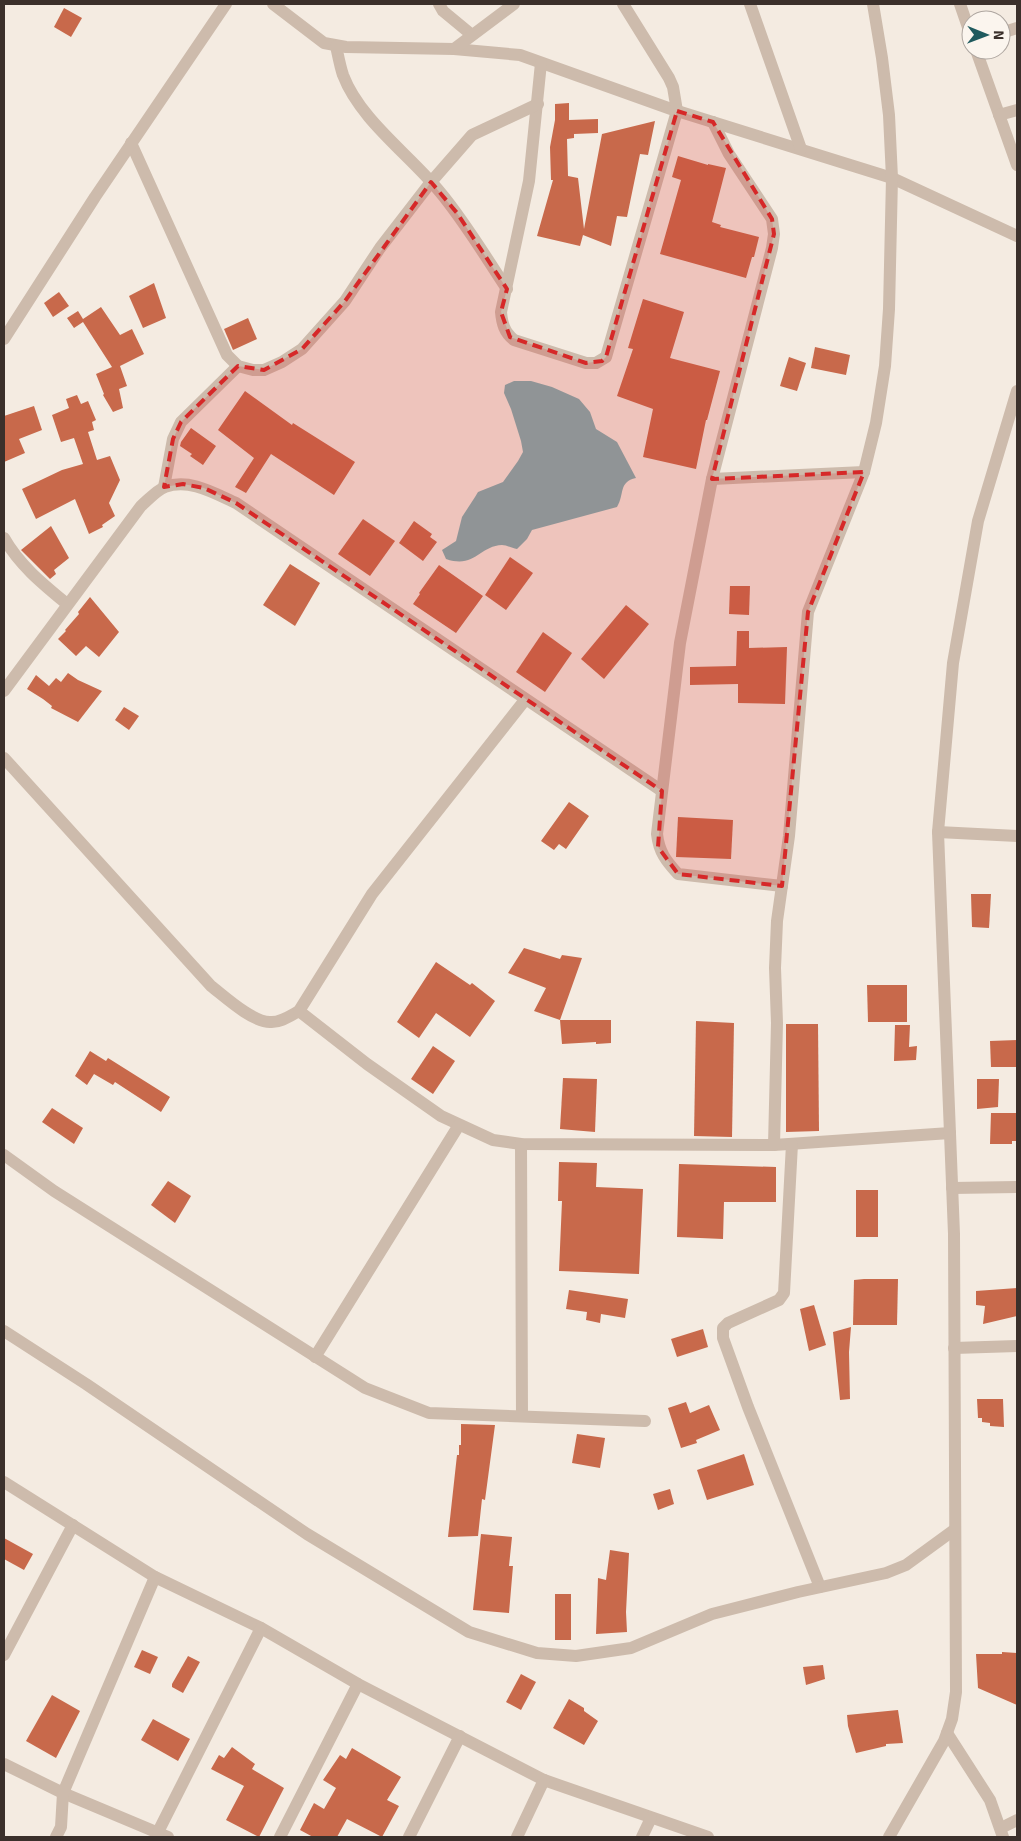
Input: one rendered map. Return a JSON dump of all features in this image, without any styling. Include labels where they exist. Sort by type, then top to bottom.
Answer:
[{"type":"street","points":[[4,339],[131,143],[226,4]]},
{"type":"street","points":[[273,4],[324,42],[336,46],[454,49],[513,54],[677,111],[892,178],[1017,236]]},
{"type":"street","points":[[439,4],[443,10],[472,35]]},
{"type":"street","points":[[454,49],[513,4]]},
{"type":"street","points":[[541,63],[529,181],[501,312],[502,324],[514,340],[586,363],[596,363],[606,357],[677,111],[673,87],[669,78],[623,4]]},
{"type":"street","points":[[750,4],[801,149]]},
{"type":"street","points":[[774,1145],[777,921],[789,836],[808,612],[864,472],[876,423],[886,366],[892,178],[889,115],[873,4]]},
{"type":"street","points":[[336,46],[343,75],[368,116],[457,213],[507,289]]},
{"type":"street","points":[[980,60],[1017,166]]},
{"type":"street","points":[[131,143],[227,355],[238,366],[253,370],[264,370],[282,362],[302,349],[345,301],[380,248],[430,182],[472,136],[538,104]]},
{"type":"street","points":[[999,115],[1017,110]]},
{"type":"street","points":[[713,122],[729,154],[772,219],[774,234],[712,479],[680,643],[657,834],[658,847],[666,861],[678,874],[782,886]]},
{"type":"street","points":[[164,487],[172,439],[181,422],[238,366]]},
{"type":"street","points":[[888,1837],[933,1761],[947,1733],[952,1719],[956,1692],[952,1188],[938,832],[953,663],[978,522],[1012,425],[1017,391]]},
{"type":"street","points":[[712,479],[864,472]]},
{"type":"street","points":[[4,691],[141,506],[164,487],[183,484],[204,488],[236,503],[662,791]]},
{"type":"street","points":[[4,538],[8,546],[40,582],[67,604]]},
{"type":"street","points":[[4,758],[211,986],[245,1013],[269,1023],[287,1018],[298,1011],[372,894],[525,700]]},
{"type":"street","points":[[938,832],[1017,836]]},
{"type":"street","points":[[298,1011],[367,1064],[434,1111],[459,1125],[493,1140],[521,1144],[774,1145],[950,1133]]},
{"type":"street","points":[[315,1357],[459,1125]]},
{"type":"street","points":[[521,1144],[522,1416]]},
{"type":"street","points":[[792,1144],[784,1293],[779,1300],[728,1324],[723,1328],[723,1338],[748,1407],[820,1587]]},
{"type":"street","points":[[4,1155],[54,1191],[365,1388],[429,1413],[645,1421]]},
{"type":"street","points":[[952,1188],[1017,1187]]},
{"type":"street","points":[[4,1331],[94,1389],[307,1534],[468,1632],[537,1653],[576,1656],[630,1648],[712,1614],[820,1587],[886,1573],[906,1565],[954,1530]]},
{"type":"street","points":[[954,1348],[1017,1346]]},
{"type":"street","points":[[4,1482],[155,1577],[261,1628],[358,1684],[544,1780],[708,1837]]},
{"type":"street","points":[[4,1655],[73,1525]]},
{"type":"street","points":[[56,1837],[61,1827],[63,1793],[155,1577]]},
{"type":"street","points":[[4,1764],[63,1793],[163,1835],[261,1628]]},
{"type":"street","points":[[280,1837],[358,1684]]},
{"type":"street","points":[[947,1733],[986,1792],[1002,1832],[1017,1820]]},
{"type":"street","points":[[409,1837],[460,1736]]},
{"type":"street","points":[[517,1837],[544,1780]]},
{"type":"street","points":[[642,1837],[651,1818]]},
{"type":"highlighted area","points":[[677,111],[713,122],[772,219],[774,234],[712,479],[864,472],[808,612],[782,886],[678,874],[658,847],[662,791],[236,503],[204,488],[183,484],[164,487],[173,439],[181,422],[238,366],[264,370],[302,349],[345,301],[431,182],[457,213],[507,289],[501,312],[510,337],[586,363],[602,361],[606,357]]},
{"type":"water","points":[[514,381],[531,381],[552,387],[579,399],[590,412],[596,429],[617,442],[636,478],[627,482],[624,486],[617,507],[532,530],[527,539],[517,549],[505,545],[494,546],[464,561],[446,559],[442,550],[456,541],[462,517],[478,492],[503,482],[523,452],[511,409],[504,393],[505,385]]},
{"type":"building","points":[[64,8],[82,18],[71,37],[54,27]]},
{"type":"building","points":[[569,103],[569,120],[598,119],[598,133],[574,134],[574,138],[567,139],[568,176],[578,178],[584,229],[602,134],[655,121],[648,155],[640,154],[627,217],[617,216],[611,246],[583,235],[580,246],[537,236],[553,180],[551,180],[550,147],[555,120],[555,104]]},
{"type":"building","points":[[678,156],[726,168],[712,222],[721,225],[720,227],[759,237],[746,278],[660,254],[681,180],[672,177]]},
{"type":"building","points":[[154,283],[166,318],[143,328],[129,296]]},
{"type":"building","points":[[59,292],[69,306],[53,317],[44,303]]},
{"type":"building","points":[[643,299],[684,312],[670,358],[720,371],[706,420],[696,469],[643,457],[653,409],[617,396],[633,349],[628,348]]},
{"type":"building","points":[[101,307],[120,335],[132,329],[144,354],[120,366],[127,386],[119,389],[123,408],[113,412],[103,395],[96,374],[112,367],[83,322],[74,328],[67,318],[78,311],[83,319]]},
{"type":"building","points":[[248,318],[257,339],[233,350],[224,329]]},
{"type":"building","points":[[815,347],[850,355],[846,375],[811,368]]},
{"type":"building","points":[[789,357],[806,363],[797,391],[780,386]]},
{"type":"building","points":[[245,391],[292,425],[293,423],[355,462],[334,495],[271,454],[246,493],[235,487],[254,458],[218,430]]},
{"type":"building","points":[[77,395],[81,404],[88,401],[96,420],[92,422],[94,430],[88,432],[97,460],[110,456],[120,480],[109,503],[115,516],[102,525],[103,527],[89,534],[75,499],[36,519],[22,489],[62,470],[83,464],[74,438],[61,442],[52,415],[69,408],[66,399]]},
{"type":"building","points":[[34,406],[42,430],[19,439],[25,453],[4,462],[4,416]]},
{"type":"building","points":[[191,428],[216,446],[203,465],[180,446]]},
{"type":"building","points":[[363,519],[395,541],[370,576],[338,554]]},
{"type":"building","points":[[414,521],[432,534],[430,537],[437,542],[423,561],[399,543]]},
{"type":"building","points":[[51,526],[69,558],[54,570],[56,574],[50,579],[21,550]]},
{"type":"building","points":[[510,557],[533,573],[506,610],[485,595]]},
{"type":"building","points":[[290,564],[320,583],[295,626],[263,605]]},
{"type":"building","points":[[439,565],[483,596],[456,633],[413,604]]},
{"type":"building","points":[[730,586],[750,586],[749,615],[729,614]]},
{"type":"building","points":[[90,597],[119,632],[99,657],[86,646],[76,656],[58,639],[79,614],[78,612]]},
{"type":"building","points":[[626,605],[649,624],[604,679],[581,659]]},
{"type":"building","points":[[737,631],[749,631],[749,648],[787,647],[785,704],[738,703],[738,684],[690,685],[690,667],[736,666]]},
{"type":"building","points":[[543,632],[572,653],[545,692],[516,672]]},
{"type":"building","points":[[68,673],[78,680],[102,691],[78,722],[51,708],[52,706],[27,689],[36,675],[49,686],[56,678],[61,682]]},
{"type":"building","points":[[124,707],[139,716],[129,730],[115,720]]},
{"type":"building","points":[[569,802],[589,816],[566,849],[559,844],[554,850],[541,841]]},
{"type":"building","points":[[678,817],[733,820],[731,859],[676,857]]},
{"type":"building","points":[[971,894],[991,894],[989,928],[972,927]]},
{"type":"building","points":[[524,948],[560,959],[562,955],[582,958],[560,1020],[534,1011],[546,988],[508,973]]},
{"type":"building","points":[[436,962],[470,985],[472,983],[495,1001],[470,1037],[436,1013],[419,1038],[397,1022]]},
{"type":"building","points":[[867,985],[907,985],[907,1022],[868,1022]]},
{"type":"building","points":[[560,1020],[611,1020],[611,1043],[562,1044]]},
{"type":"building","points":[[696,1021],[734,1023],[732,1137],[694,1136]]},
{"type":"building","points":[[786,1024],[818,1024],[819,1131],[786,1132]]},
{"type":"building","points":[[895,1025],[910,1025],[909,1047],[917,1046],[916,1060],[894,1061]]},
{"type":"building","points":[[1017,1040],[1017,1067],[991,1067],[990,1041]]},
{"type":"building","points":[[433,1046],[455,1061],[433,1094],[411,1079]]},
{"type":"building","points":[[90,1051],[106,1061],[108,1058],[170,1097],[161,1112],[115,1082],[113,1085],[94,1074],[87,1085],[75,1076]]},
{"type":"building","points":[[563,1078],[597,1079],[595,1132],[560,1129]]},
{"type":"building","points":[[977,1079],[999,1079],[998,1107],[977,1109]]},
{"type":"building","points":[[52,1108],[83,1128],[74,1144],[42,1122]]},
{"type":"building","points":[[991,1113],[1017,1113],[1017,1141],[1012,1141],[1012,1144],[990,1144]]},
{"type":"building","points":[[559,1162],[597,1163],[596,1187],[643,1189],[639,1274],[559,1271],[562,1201],[558,1201]]},
{"type":"building","points":[[679,1164],[776,1167],[776,1202],[724,1202],[723,1239],[677,1237]]},
{"type":"building","points":[[168,1181],[191,1196],[175,1223],[151,1205]]},
{"type":"building","points":[[856,1190],[878,1190],[878,1237],[856,1237]]},
{"type":"building","points":[[898,1279],[897,1325],[853,1325],[854,1280]]},
{"type":"building","points":[[1017,1288],[1017,1316],[983,1324],[985,1306],[976,1305],[976,1291]]},
{"type":"building","points":[[569,1290],[628,1299],[625,1318],[601,1314],[600,1323],[586,1320],[587,1312],[566,1309]]},
{"type":"building","points":[[814,1305],[826,1345],[809,1351],[800,1309]]},
{"type":"building","points":[[851,1327],[849,1352],[850,1399],[840,1400],[833,1332]]},
{"type":"building","points":[[703,1329],[708,1347],[677,1357],[671,1339]]},
{"type":"building","points":[[977,1399],[1003,1399],[1004,1427],[990,1426],[990,1423],[982,1422],[982,1418],[978,1418]]},
{"type":"building","points":[[686,1402],[690,1413],[709,1405],[720,1430],[696,1440],[697,1443],[681,1448],[668,1408]]},
{"type":"building","points":[[461,1424],[495,1425],[485,1500],[482,1499],[478,1536],[448,1537],[457,1455],[459,1455],[459,1445],[461,1445]]},
{"type":"building","points":[[577,1434],[605,1438],[600,1468],[572,1463]]},
{"type":"building","points":[[744,1454],[754,1485],[707,1500],[697,1470]]},
{"type":"building","points":[[670,1489],[674,1504],[658,1510],[653,1494]]},
{"type":"building","points":[[481,1534],[512,1537],[509,1566],[513,1566],[509,1613],[473,1610]]},
{"type":"building","points":[[4,1538],[33,1554],[24,1570],[4,1559]]},
{"type":"building","points":[[610,1550],[629,1553],[626,1612],[627,1632],[596,1634],[598,1578],[606,1580]]},
{"type":"building","points":[[555,1594],[571,1594],[571,1640],[555,1640]]},
{"type":"building","points":[[142,1650],[158,1657],[150,1674],[134,1667]]},
{"type":"building","points":[[1002,1652],[1017,1653],[1017,1705],[978,1688],[976,1654],[1002,1654]]},
{"type":"building","points":[[188,1656],[200,1662],[183,1693],[172,1687],[172,1684]]},
{"type":"building","points":[[823,1665],[825,1679],[806,1685],[803,1667]]},
{"type":"building","points":[[521,1674],[536,1682],[521,1710],[506,1702]]},
{"type":"building","points":[[52,1695],[80,1711],[56,1758],[26,1741]]},
{"type":"building","points":[[569,1699],[584,1708],[584,1711],[598,1721],[584,1745],[553,1728]]},
{"type":"building","points":[[898,1710],[903,1743],[886,1744],[886,1746],[856,1753],[848,1726],[847,1715]]},
{"type":"building","points":[[153,1719],[190,1739],[178,1761],[141,1740]]},
{"type":"building","points":[[232,1747],[255,1764],[252,1769],[284,1788],[259,1837],[226,1820],[244,1786],[211,1769],[219,1755],[224,1758]]},
{"type":"building","points":[[352,1748],[401,1777],[387,1800],[399,1806],[382,1837],[347,1819],[337,1837],[313,1837],[300,1830],[314,1803],[324,1809],[336,1788],[323,1780],[340,1755],[346,1759]]}]
